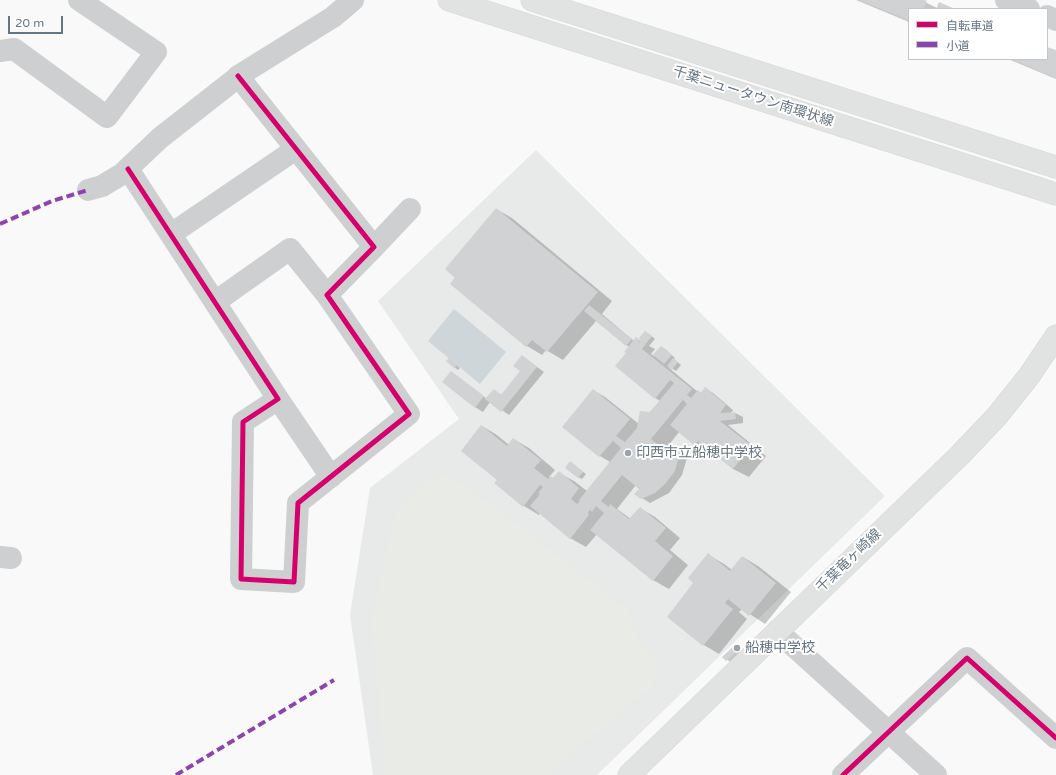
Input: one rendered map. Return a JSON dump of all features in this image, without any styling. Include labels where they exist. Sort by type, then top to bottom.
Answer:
[{"type":"main road","name":"千葉ニュータウン南環状線","points":[[449,0],[1056,194]]},
{"type":"main road","name":"千葉ニュータウン南環状線","points":[[532,0],[1056,167]]},
{"type":"main road","name":"千葉竜ヶ崎線","points":[[629,775],[960,455],[997,416],[1029,376],[1056,336]]},
{"type":"street","points":[[0,51],[14,49],[107,117],[156,52],[79,0]]},
{"type":"street","points":[[88,190],[102,186],[122,174],[160,138],[238,76],[333,16],[353,0]]},
{"type":"street","points":[[1006,0],[1026,8]]},
{"type":"street","points":[[238,76],[374,247]]},
{"type":"street","points":[[171,234],[296,149]]},
{"type":"street","points":[[128,168],[278,400],[331,477]]},
{"type":"street","points":[[327,295],[410,209]]},
{"type":"street","points":[[215,302],[290,249],[327,295],[409,414],[298,503],[294,582],[241,579],[243,422],[278,400]]},
{"type":"street","points":[[777,631],[936,775]]},
{"type":"street","points":[[843,775],[967,658],[1056,738]]},
{"type":"shaded area","name":"印西市立船穂中学校","points":[[536,150],[885,496],[597,775],[373,775],[350,615],[370,488],[459,419],[378,301]]},
{"type":"shaded area","points":[[454,309],[506,352],[480,384],[428,341]]},
{"type":"shaded area","points":[[446,473],[516,523],[630,612],[637,638],[658,659],[653,686],[546,775],[385,775],[371,617],[395,514],[420,486]]},
{"type":"building","points":[[859,0],[927,1],[924,8],[908,8],[908,20]]},
{"type":"building","points":[[939,2],[953,8],[936,8]]},
{"type":"building","points":[[1048,47],[1056,50],[1056,78],[1013,60],[1048,60]]},
{"type":"building","points":[[496,208],[598,292],[547,352],[532,340],[526,347],[450,284],[455,278],[445,269]]},
{"type":"building","points":[[589,305],[632,339],[626,346],[584,311]]},
{"type":"building","points":[[645,331],[652,336],[642,349],[692,389],[687,395],[691,398],[698,390],[701,393],[705,387],[726,405],[720,413],[735,412],[736,419],[720,421],[752,446],[733,469],[698,441],[694,445],[670,425],[687,404],[683,400],[651,439],[668,452],[672,446],[680,453],[675,471],[665,484],[655,493],[641,499],[634,494],[639,489],[622,475],[601,501],[609,507],[610,504],[629,519],[640,507],[666,528],[655,541],[673,556],[653,581],[590,530],[604,513],[596,506],[592,512],[590,510],[588,513],[589,515],[570,539],[530,506],[540,494],[538,493],[543,487],[540,485],[523,507],[494,483],[497,480],[461,451],[481,425],[507,446],[513,438],[541,460],[534,468],[548,479],[551,476],[553,478],[559,471],[579,488],[571,499],[577,504],[621,448],[613,441],[599,457],[562,427],[593,389],[630,419],[616,436],[625,442],[637,428],[640,411],[650,412],[674,383],[670,380],[655,399],[615,366],[626,353],[624,352],[636,337],[640,340],[637,345],[641,340],[639,338]]},
{"type":"building","points":[[661,346],[672,355],[664,364],[653,355]]},
{"type":"building","points":[[522,355],[537,367],[501,412],[485,399],[494,389],[501,395],[520,371],[513,366]]},
{"type":"building","points":[[449,358],[457,365],[454,368],[446,361]]},
{"type":"building","points":[[673,358],[678,362],[672,370],[667,366]]},
{"type":"building","points":[[451,371],[484,396],[475,408],[442,382]]},
{"type":"building","points":[[570,461],[583,472],[578,478],[565,468]]},
{"type":"building","points":[[708,553],[730,571],[742,556],[776,583],[749,616],[728,599],[725,603],[733,609],[703,646],[667,617],[693,583],[688,578]]},
{"type":"building","points":[[735,645],[739,649],[726,661],[722,657]]},
{"type":"marked path","points":[[0,224],[52,201],[88,190]]},
{"type":"marked path","points":[[176,775],[334,680]]},
{"type":"cycle path","points":[[128,169],[278,399],[243,422],[241,579],[294,582],[298,503],[409,414],[327,295],[374,247],[238,76]]},
{"type":"cycle path","points":[[843,775],[967,658],[1056,738]]},
{"type":"place","name":"印西市立船穂中学校","points":[[628,453]]},
{"type":"place","name":"船穂中学校","points":[[737,648]]}]
